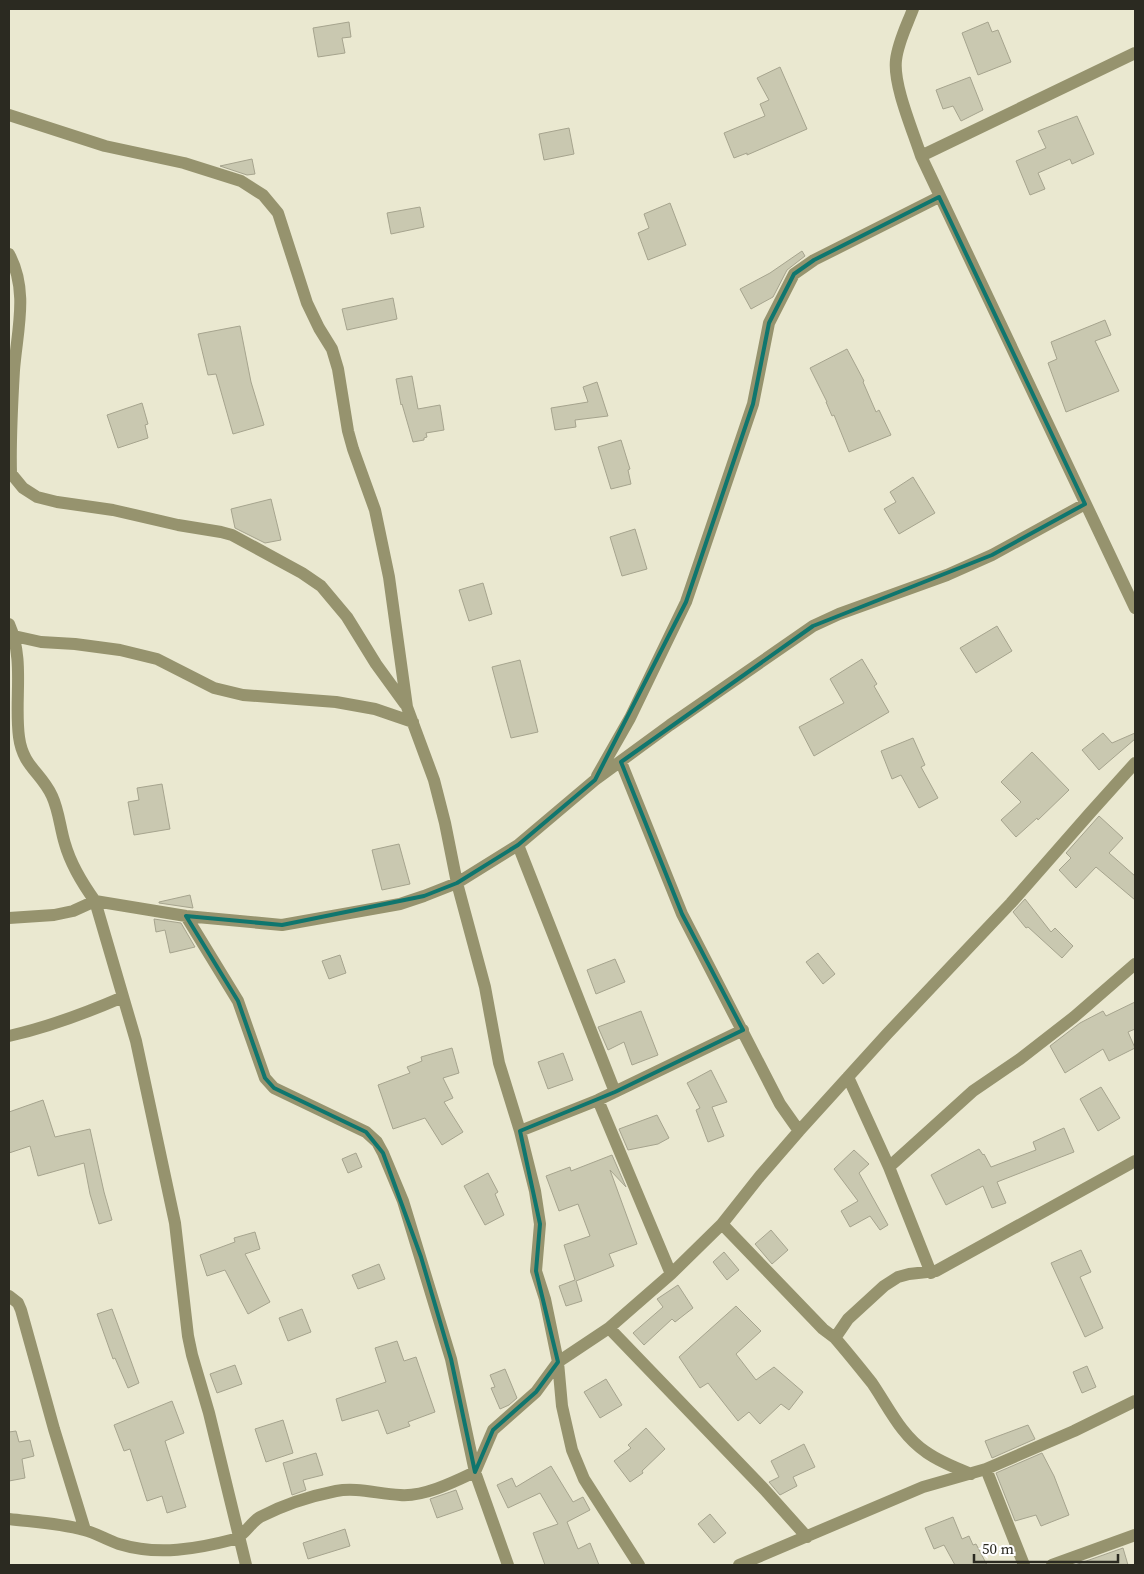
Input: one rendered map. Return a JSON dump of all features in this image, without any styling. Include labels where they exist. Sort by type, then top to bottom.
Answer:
[{"type":"street","points":[[913,9],[900,42],[896,61],[897,83],[921,156],[1135,608]]},
{"type":"street","points":[[921,156],[1135,53]]},
{"type":"street","points":[[9,115],[104,146],[184,163],[241,181],[263,195],[278,213],[307,303],[332,349],[338,369],[348,431],[375,510],[389,577],[407,706],[441,806],[457,883],[485,986],[499,1063],[520,1131],[535,1191],[540,1224],[536,1271],[545,1299],[558,1362],[562,1406],[572,1450],[591,1492],[639,1565]]},
{"type":"street","points":[[595,780],[630,718],[686,602],[753,404],[768,323],[794,274],[814,260],[939,197]]},
{"type":"street","points":[[9,254],[20,283],[21,304],[10,429],[10,472],[24,488],[37,497],[57,502],[113,510],[232,535],[302,573],[321,586],[334,600],[376,664],[407,706]]},
{"type":"street","points":[[9,918],[54,915],[73,911],[94,901],[186,916],[282,926],[400,904],[457,883],[518,845],[595,780],[670,725],[813,626],[839,614],[947,575],[992,555],[1085,504]]},
{"type":"street","points":[[9,624],[14,636],[17,657],[19,736],[22,752],[28,764],[51,794],[70,862],[94,901],[136,1041],[175,1223],[188,1336],[246,1565]]},
{"type":"street","points":[[14,636],[41,642],[120,650],[156,659],[214,688],[243,695],[336,702],[374,709],[413,722]]},
{"type":"street","points":[[621,762],[682,914],[780,1104],[799,1131]]},
{"type":"street","points":[[9,1519],[51,1523],[85,1530],[121,1545],[160,1551],[194,1548],[239,1537],[259,1517],[321,1494],[341,1490],[359,1490],[402,1496],[445,1487],[475,1472],[494,1430],[536,1392],[558,1362],[609,1328],[671,1274],[722,1224],[799,1131],[886,1034],[1011,902],[1135,763]]},
{"type":"street","points":[[518,845],[615,1092]]},
{"type":"street","points":[[186,916],[238,1001],[265,1078],[274,1088],[366,1132],[377,1142],[383,1153],[403,1201],[424,1267],[451,1359],[475,1472],[508,1565]]},
{"type":"street","points":[[888,1167],[973,1091],[1020,1059],[1135,964]]},
{"type":"street","points":[[9,1036],[68,1019],[123,997]]},
{"type":"street","points":[[520,1131],[598,1100],[743,1030]]},
{"type":"street","points":[[848,1077],[888,1167],[931,1273]]},
{"type":"street","points":[[598,1100],[671,1274]]},
{"type":"street","points":[[836,1338],[848,1319],[884,1286],[898,1277],[908,1274],[936,1272],[1135,1161]]},
{"type":"street","points":[[722,1224],[823,1329],[836,1338],[871,1383],[910,1439],[926,1453],[946,1464],[971,1474]]},
{"type":"street","points":[[9,1296],[18,1303],[85,1530]]},
{"type":"street","points":[[609,1328],[764,1489],[807,1537]]},
{"type":"street","points":[[739,1565],[924,1487],[986,1468],[1135,1401]]},
{"type":"street","points":[[986,1468],[1024,1565]]},
{"type":"street","points":[[1052,1565],[1135,1535]]},
{"type":"highlighted area","points":[[939,197],[1085,504],[992,555],[813,626],[621,762],[682,914],[743,1030],[615,1092],[520,1131],[540,1224],[536,1271],[558,1362],[536,1392],[493,1430],[475,1472],[451,1359],[421,1257],[383,1153],[366,1132],[274,1088],[265,1078],[238,1001],[186,916],[282,925],[424,896],[457,883],[518,845],[595,780],[686,602],[753,404],[769,323],[794,274],[814,260]]},
{"type":"building","points":[[349,22],[351,37],[342,38],[345,53],[318,57],[313,28]]},
{"type":"building","points":[[988,22],[992,32],[998,30],[1011,62],[978,75],[962,33]]},
{"type":"building","points":[[780,67],[807,129],[747,155],[747,153],[734,158],[724,133],[765,116],[760,104],[769,100],[757,78]]},
{"type":"building","points":[[970,77],[983,110],[961,121],[953,106],[943,109],[936,90]]},
{"type":"building","points":[[1077,116],[1094,154],[1072,164],[1070,159],[1038,173],[1045,189],[1030,195],[1016,161],[1046,148],[1038,131]]},
{"type":"building","points":[[569,128],[574,154],[544,160],[539,134]]},
{"type":"building","points":[[252,159],[255,174],[247,175],[220,166]]},
{"type":"building","points":[[670,203],[686,245],[648,260],[638,233],[649,228],[644,214]]},
{"type":"building","points":[[420,207],[424,227],[391,234],[387,213]]},
{"type":"building","points":[[802,251],[805,256],[787,270],[773,297],[751,309],[740,289],[770,273]]},
{"type":"building","points":[[393,298],[397,319],[347,330],[342,309]]},
{"type":"building","points":[[1105,320],[1111,335],[1095,341],[1119,391],[1066,412],[1048,363],[1057,359],[1051,342]]},
{"type":"building","points":[[240,326],[251,382],[264,425],[233,434],[216,374],[208,375],[198,334]]},
{"type":"building","points":[[847,349],[864,381],[876,412],[879,410],[891,435],[849,452],[834,415],[832,416],[810,368]]},
{"type":"building","points":[[412,376],[418,409],[440,405],[444,430],[426,433],[427,437],[424,440],[413,442],[401,405],[396,379]]},
{"type":"building","points":[[597,382],[608,416],[575,420],[576,427],[555,430],[551,408],[588,402],[583,387]]},
{"type":"building","points":[[142,403],[148,424],[145,425],[148,438],[118,448],[107,415]]},
{"type":"building","points":[[621,440],[630,469],[628,470],[631,484],[611,489],[598,447]]},
{"type":"building","points":[[913,477],[935,513],[899,534],[884,509],[896,502],[890,492]]},
{"type":"building","points":[[271,499],[281,540],[265,543],[235,528],[231,509]]},
{"type":"building","points":[[635,529],[647,569],[622,576],[610,537]]},
{"type":"building","points":[[483,583],[492,614],[469,621],[459,590]]},
{"type":"building","points":[[997,626],[1012,651],[976,673],[960,648]]},
{"type":"building","points":[[862,659],[877,684],[874,686],[889,712],[814,756],[799,727],[844,703],[830,679]]},
{"type":"building","points":[[520,660],[538,732],[511,738],[492,667]]},
{"type":"building","points":[[1103,733],[1112,743],[1135,733],[1135,739],[1099,770],[1082,750]]},
{"type":"building","points":[[913,738],[925,765],[921,767],[938,798],[919,808],[901,775],[892,779],[881,751]]},
{"type":"building","points":[[1032,752],[1069,790],[1038,820],[1037,818],[1016,837],[1001,820],[1021,802],[1001,782]]},
{"type":"building","points":[[162,784],[170,829],[134,835],[128,802],[139,800],[137,788]]},
{"type":"building","points":[[1099,816],[1123,838],[1109,853],[1135,876],[1135,900],[1096,867],[1076,888],[1059,870],[1071,858],[1066,853]]},
{"type":"building","points":[[399,844],[410,884],[382,890],[372,850]]},
{"type":"building","points":[[190,895],[193,908],[159,903],[159,902]]},
{"type":"building","points":[[1025,899],[1051,932],[1055,928],[1073,946],[1062,958],[1028,927],[1026,928],[1013,912]]},
{"type":"building","points":[[154,919],[181,923],[195,947],[170,953],[165,930],[156,932]]},
{"type":"building","points":[[818,953],[835,974],[823,984],[806,962]]},
{"type":"building","points":[[340,955],[346,973],[329,979],[322,961]]},
{"type":"building","points":[[615,959],[625,982],[596,994],[587,970]]},
{"type":"building","points":[[1135,1002],[1135,1029],[1128,1032],[1135,1048],[1109,1061],[1103,1049],[1065,1073],[1050,1046],[1080,1023],[1103,1011],[1106,1016]]},
{"type":"building","points":[[641,1011],[658,1055],[632,1065],[624,1042],[608,1050],[598,1027]]},
{"type":"building","points":[[452,1048],[459,1073],[443,1078],[453,1098],[444,1102],[463,1132],[442,1145],[425,1118],[393,1129],[378,1085],[410,1073],[407,1067],[422,1061],[421,1057]]},
{"type":"building","points":[[563,1053],[573,1080],[548,1089],[538,1062]]},
{"type":"building","points":[[711,1070],[727,1102],[712,1107],[724,1136],[708,1142],[696,1110],[700,1108],[687,1083]]},
{"type":"building","points":[[1101,1087],[1120,1118],[1098,1131],[1080,1099]]},
{"type":"building","points":[[43,1100],[55,1137],[90,1129],[112,1220],[99,1224],[90,1194],[84,1163],[38,1176],[30,1146],[9,1153],[9,1112]]},
{"type":"building","points":[[657,1115],[669,1138],[658,1144],[628,1150],[619,1129]]},
{"type":"building","points":[[1064,1128],[1074,1152],[997,1182],[1006,1203],[992,1208],[983,1186],[946,1205],[931,1175],[979,1149],[991,1167],[1036,1150],[1033,1142]]},
{"type":"building","points":[[854,1150],[869,1164],[859,1173],[888,1225],[880,1230],[870,1216],[850,1227],[841,1211],[858,1201],[834,1169]]},
{"type":"building","points":[[356,1153],[362,1167],[348,1173],[342,1159]]},
{"type":"building","points":[[612,1155],[626,1187],[610,1170],[637,1244],[609,1254],[614,1266],[576,1281],[582,1301],[566,1306],[559,1286],[575,1280],[564,1245],[590,1236],[578,1204],[559,1211],[546,1176],[570,1167],[571,1171]]},
{"type":"building","points":[[488,1173],[498,1192],[495,1194],[504,1215],[485,1225],[464,1186]]},
{"type":"building","points":[[771,1230],[788,1250],[772,1264],[755,1244]]},
{"type":"building","points":[[255,1232],[260,1249],[245,1254],[270,1302],[248,1314],[225,1270],[207,1276],[200,1255],[235,1242],[234,1238]]},
{"type":"building","points":[[1081,1250],[1091,1272],[1080,1277],[1103,1328],[1085,1337],[1051,1263]]},
{"type":"building","points":[[724,1252],[739,1270],[727,1280],[713,1262]]},
{"type":"building","points":[[379,1264],[385,1279],[358,1289],[352,1275]]},
{"type":"building","points":[[678,1285],[693,1308],[675,1322],[672,1319],[644,1345],[633,1333],[663,1307],[657,1299]]},
{"type":"building","points":[[736,1306],[761,1331],[736,1354],[756,1380],[774,1367],[803,1392],[789,1410],[781,1404],[760,1424],[749,1412],[738,1421],[708,1383],[700,1388],[679,1357]]},
{"type":"building","points":[[112,1309],[139,1383],[128,1388],[115,1358],[113,1359],[97,1314]]},
{"type":"building","points":[[302,1309],[311,1332],[288,1341],[279,1318]]},
{"type":"building","points":[[397,1341],[404,1361],[416,1357],[435,1412],[408,1422],[410,1426],[387,1434],[378,1410],[342,1421],[336,1399],[386,1382],[375,1348]]},
{"type":"building","points":[[235,1365],[242,1384],[217,1393],[210,1374]]},
{"type":"building","points":[[1087,1366],[1096,1387],[1082,1393],[1073,1372]]},
{"type":"building","points":[[505,1369],[517,1398],[509,1405],[500,1409],[491,1388],[495,1387],[490,1375]]},
{"type":"building","points":[[606,1379],[622,1405],[600,1418],[584,1392]]},
{"type":"building","points":[[172,1401],[184,1433],[165,1441],[186,1507],[167,1513],[162,1496],[147,1501],[130,1449],[124,1451],[114,1425]]},
{"type":"building","points":[[283,1420],[293,1453],[266,1462],[255,1429]]},
{"type":"building","points":[[1028,1425],[1035,1439],[992,1458],[985,1441]]},
{"type":"building","points":[[646,1428],[665,1449],[642,1471],[643,1473],[630,1482],[614,1461],[631,1448],[628,1445]]},
{"type":"building","points":[[16,1431],[19,1442],[30,1440],[34,1456],[22,1459],[25,1478],[9,1481],[9,1432]]},
{"type":"building","points":[[804,1444],[815,1467],[793,1477],[797,1486],[780,1495],[769,1482],[779,1477],[771,1461]]},
{"type":"building","points":[[316,1453],[323,1475],[303,1480],[306,1490],[292,1495],[283,1463]]},
{"type":"building","points":[[1042,1453],[1054,1476],[1069,1515],[1041,1526],[1036,1515],[1015,1521],[996,1473]]},
{"type":"building","points":[[551,1466],[573,1502],[583,1497],[590,1510],[567,1522],[578,1549],[590,1543],[599,1565],[545,1565],[533,1533],[558,1524],[540,1493],[508,1508],[497,1485],[512,1478],[516,1487]]},
{"type":"building","points":[[456,1490],[463,1509],[437,1518],[430,1499]]},
{"type":"building","points":[[710,1514],[726,1533],[714,1543],[698,1524]]},
{"type":"building","points":[[953,1517],[962,1539],[969,1536],[973,1545],[976,1544],[987,1565],[955,1565],[944,1545],[934,1549],[925,1528]]},
{"type":"building","points":[[345,1529],[350,1546],[308,1559],[303,1543]]},
{"type":"building","points":[[1123,1548],[1128,1565],[1075,1565]]}]
